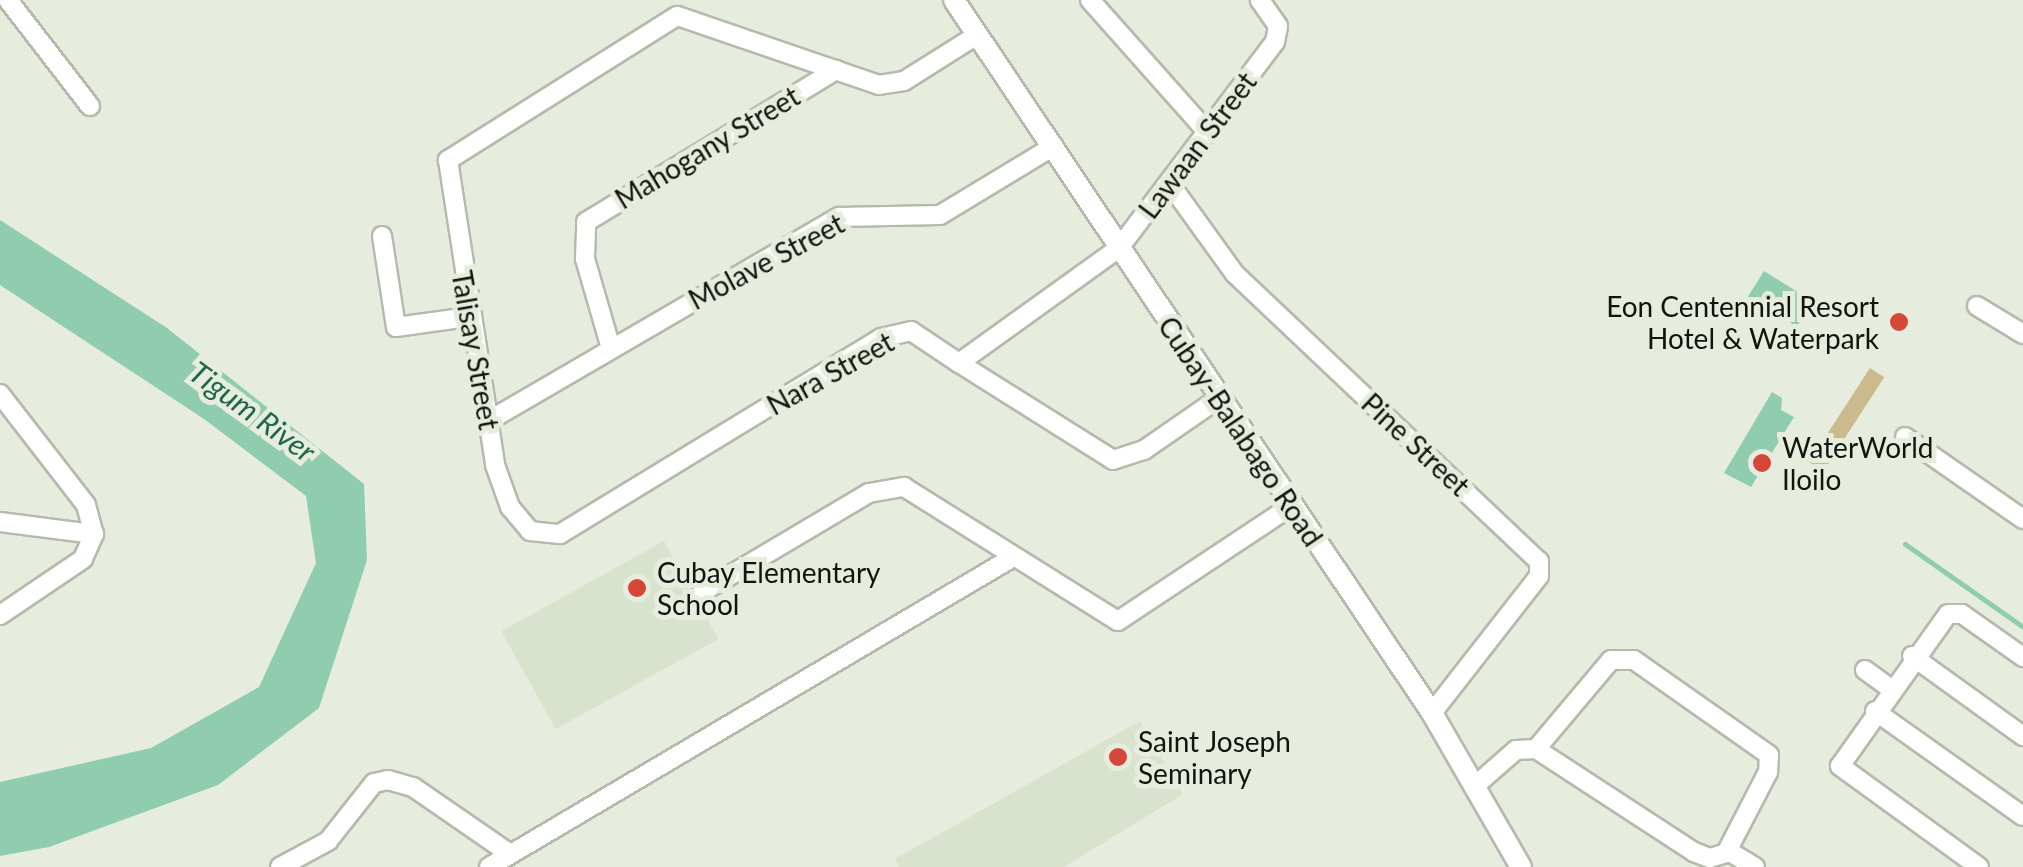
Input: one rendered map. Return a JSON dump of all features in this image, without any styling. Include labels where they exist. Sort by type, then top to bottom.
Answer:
[{"type":"main road","name":"Cubay-Balabago Road","points":[[954,0],[1432,713],[1521,867]]},
{"type":"street","points":[[8,0],[90,106]]},
{"type":"street","points":[[1090,0],[1208,133]]},
{"type":"street","name":"Lawaan Street","points":[[1120,248],[1274,42],[1278,26],[1260,0]]},
{"type":"street","name":"Talisay Street","points":[[530,531],[501,486],[470,318],[448,160],[677,16],[836,70]]},
{"type":"street","points":[[836,70],[892,85],[977,35]]},
{"type":"street","name":"Mahogany Street","points":[[610,345],[585,259],[586,222],[836,70]]},
{"type":"street","name":"Molave Street","points":[[490,420],[610,345],[839,218],[940,215],[1054,146]]},
{"type":"street","name":"Pine Street","points":[[1170,184],[1235,274],[1539,561],[1539,576],[1432,713]]},
{"type":"street","points":[[382,236],[396,327],[470,318]]},
{"type":"street","points":[[959,363],[1120,248]]},
{"type":"street","points":[[1978,306],[2023,334]]},
{"type":"street","name":"Nara Street","points":[[530,531],[560,534],[881,338],[911,331],[1113,460],[1144,450],[1218,398]]},
{"type":"street","points":[[0,394],[86,505],[94,534],[83,559],[0,615]]},
{"type":"street","points":[[1905,437],[2023,519]]},
{"type":"street","points":[[702,592],[887,486],[918,496],[1010,559],[1118,621],[1291,506]]},
{"type":"street","points":[[0,522],[94,534]]},
{"type":"street","points":[[489,867],[1010,559]]},
{"type":"street","points":[[1979,867],[1844,773],[1842,760],[1912,656],[1956,612],[2023,657]]},
{"type":"street","points":[[1912,656],[2023,736]]},
{"type":"street","points":[[1536,749],[1611,660],[1634,660],[1770,755],[1768,772],[1726,853]]},
{"type":"street","points":[[1865,670],[1890,688]]},
{"type":"street","points":[[1875,712],[2023,816]]},
{"type":"street","points":[[1476,785],[1516,750],[1536,749],[1694,852],[1710,858],[1726,853],[1754,867]]},
{"type":"street","points":[[280,867],[328,841],[374,784],[388,780],[413,787],[510,854]]},
{"type":"shaded area","points":[[1870,368],[1884,377],[1823,471],[1809,462]]},
{"type":"shaded area","name":"Cubay Elementary School","points":[[664,541],[718,639],[556,729],[501,631]]},
{"type":"shaded area","name":"Saint Joseph Seminary","points":[[1140,721],[1183,794],[1064,867],[899,867],[895,859]]},
{"type":"water","name":"Tigum River","points":[[0,220],[167,328],[364,484],[367,560],[319,708],[218,785],[49,847],[0,856],[0,782],[151,748],[259,687],[316,563],[306,496],[204,419],[0,285]]},
{"type":"water","points":[[1764,271],[1799,293],[1814,294],[1797,327],[1761,303],[1752,308],[1744,303]]},
{"type":"water","points":[[1772,392],[1782,398],[1781,410],[1794,417],[1751,487],[1724,473]]},
{"type":"waterway","points":[[1905,544],[2023,627]]},
{"type":"place","name":"Eon Centennial Resort Hotel & Waterpark","points":[[1899,322]]},
{"type":"place","name":"WaterWorld Iloilo","points":[[1762,463]]},
{"type":"place","name":"Cubay Elementary School","points":[[637,588]]},
{"type":"place","name":"Saint Joseph Seminary","points":[[1118,757]]}]
